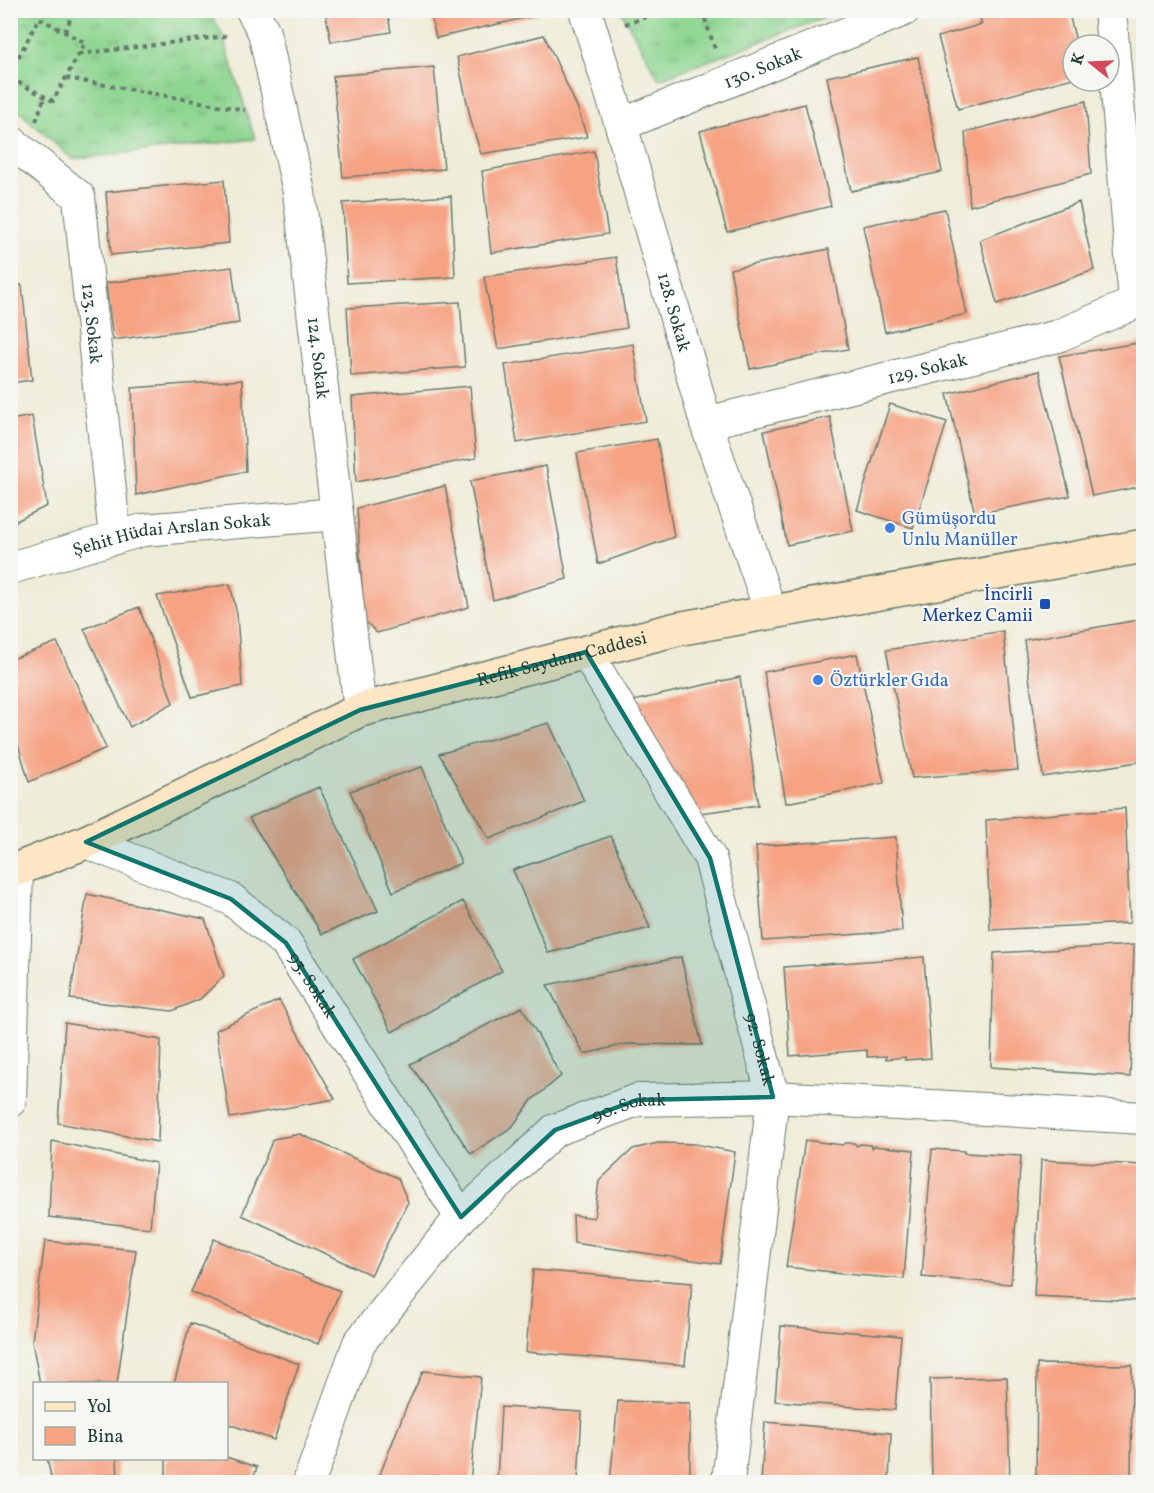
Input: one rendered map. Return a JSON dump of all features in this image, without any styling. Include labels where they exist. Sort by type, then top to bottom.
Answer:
[{"type":"street","name":"130. Sokak","points":[[621,125],[904,10]]},
{"type":"street","points":[[1110,10],[1139,301]]},
{"type":"street","name":"124. Sokak","points":[[258,21],[284,117],[299,192],[360,710]]},
{"type":"street","name":"128. Sokak","points":[[588,22],[621,125],[706,423],[771,613]]},
{"type":"street","name":"123. Sokak","points":[[10,141],[79,197],[115,538]]},
{"type":"street","name":"129. Sokak","points":[[706,423],[1058,336],[1139,301]]},
{"type":"street","name":"Şehit Hüdai Arslan Sokak","points":[[10,568],[143,531],[337,514]]},
{"type":"street","name":"Refik Saydam Caddesi","points":[[14,871],[86,842],[360,710],[677,629],[1143,546]]},
{"type":"street","name":"92. Sokak","points":[[586,652],[710,858],[773,1097],[728,1482]]},
{"type":"street","name":"93. Sokak","points":[[86,842],[231,899],[286,943],[461,1217]]},
{"type":"street","points":[[10,1101],[14,871]]},
{"type":"street","name":"90. Sokak","points":[[309,1482],[359,1343],[461,1217],[555,1130],[637,1100],[773,1097],[1143,1118]]},
{"type":"path","points":[[65,32],[74,10]]},
{"type":"path","points":[[588,22],[667,10]]},
{"type":"path","points":[[702,10],[727,82]]},
{"type":"path","points":[[39,18],[85,43],[79,54],[54,101],[10,75],[39,18]]},
{"type":"path","points":[[79,54],[258,21]]},
{"type":"path","points":[[66,78],[284,117]]},
{"type":"highlighted area","points":[[586,652],[710,858],[773,1097],[637,1100],[555,1130],[461,1217],[286,943],[231,899],[86,842],[360,710]]},
{"type":"green space","points":[[12,11],[209,11],[222,34],[255,139],[72,159],[11,104],[10,15]]},
{"type":"green space","points":[[621,11],[843,11],[659,79]]},
{"type":"building","points":[[325,10],[387,10],[391,32],[331,42]]},
{"type":"building","points":[[430,10],[537,10],[538,15],[436,38]]},
{"type":"building","points":[[1011,10],[1020,10],[1021,13],[1030,10],[1068,10],[1074,33],[1061,33],[1061,81],[958,109],[938,37],[982,24],[980,19]]},
{"type":"building","points":[[544,35],[578,109],[587,137],[481,154],[457,57]]},
{"type":"building","points":[[918,57],[942,172],[851,191],[827,77]]},
{"type":"building","points":[[434,67],[444,169],[343,177],[333,76]]},
{"type":"building","points":[[1086,101],[1091,174],[970,206],[965,132]]},
{"type":"building","points":[[805,104],[831,206],[727,232],[700,131]]},
{"type":"building","points":[[594,151],[608,234],[491,253],[482,171]]},
{"type":"building","points":[[224,180],[229,243],[111,255],[106,192]]},
{"type":"building","points":[[451,196],[455,277],[347,283],[343,203]]},
{"type":"building","points":[[1079,202],[1094,270],[997,304],[980,240]]},
{"type":"building","points":[[10,205],[14,210],[18,233],[10,244]]},
{"type":"building","points":[[945,209],[967,314],[885,332],[863,226]]},
{"type":"building","points":[[829,249],[848,349],[750,369],[730,269]]},
{"type":"building","points":[[616,257],[627,328],[498,349],[484,277]]},
{"type":"building","points":[[232,267],[239,323],[113,340],[106,283]]},
{"type":"building","points":[[22,285],[32,380],[10,383],[10,286]]},
{"type":"building","points":[[460,302],[465,367],[351,376],[347,308]]},
{"type":"building","points":[[1144,342],[1144,486],[1092,496],[1059,356]]},
{"type":"building","points":[[633,344],[646,421],[517,443],[505,365]]},
{"type":"building","points":[[1039,371],[1070,496],[975,514],[947,394]]},
{"type":"building","points":[[242,380],[246,471],[136,495],[132,388]]},
{"type":"building","points":[[470,386],[476,458],[356,482],[352,397]]},
{"type":"building","points":[[890,404],[947,422],[913,528],[857,510]]},
{"type":"building","points":[[32,416],[47,506],[10,524],[10,420]]},
{"type":"building","points":[[830,417],[853,531],[787,545],[764,431]]},
{"type":"building","points":[[657,439],[674,537],[598,564],[577,453]]},
{"type":"building","points":[[546,466],[567,579],[493,600],[470,481]]},
{"type":"building","points":[[445,486],[469,607],[377,633],[364,620],[357,508]]},
{"type":"building","points":[[230,584],[237,614],[242,686],[192,697],[157,596]]},
{"type":"building","points":[[139,607],[173,703],[130,727],[84,629]]},
{"type":"building","points":[[1144,619],[1144,761],[1043,777],[1024,640]]},
{"type":"building","points":[[1003,631],[1018,770],[912,778],[886,650]]},
{"type":"building","points":[[57,642],[106,748],[29,782],[10,717],[10,660]]},
{"type":"building","points":[[857,654],[884,783],[786,803],[764,672]]},
{"type":"building","points":[[740,677],[758,805],[686,815],[633,701]]},
{"type":"building","points":[[549,723],[584,801],[489,839],[439,754]]},
{"type":"building","points":[[422,767],[461,863],[393,892],[350,791]]},
{"type":"building","points":[[319,787],[378,911],[322,934],[249,818]]},
{"type":"building","points":[[1125,808],[1130,923],[990,930],[986,820]]},
{"type":"building","points":[[611,836],[650,928],[548,953],[513,870]]},
{"type":"building","points":[[896,837],[902,931],[763,941],[756,846]]},
{"type":"building","points":[[87,894],[205,919],[224,976],[200,999],[172,1011],[70,999]]},
{"type":"building","points":[[463,901],[502,971],[392,1032],[353,959]]},
{"type":"building","points":[[1134,945],[1130,1077],[991,1067],[994,953]]},
{"type":"building","points":[[681,957],[702,1045],[627,1044],[584,1054],[547,985]]},
{"type":"building","points":[[924,957],[931,1058],[905,1060],[905,1057],[886,1059],[886,1056],[867,1057],[867,1050],[790,1056],[784,967]]},
{"type":"building","points":[[279,1000],[335,1099],[230,1118],[216,1030]]},
{"type":"building","points":[[522,1007],[561,1076],[532,1100],[512,1127],[471,1154],[410,1064]]},
{"type":"building","points":[[65,1023],[161,1040],[158,1142],[58,1123]]},
{"type":"building","points":[[300,1134],[398,1178],[408,1202],[371,1275],[242,1215],[273,1139]]},
{"type":"building","points":[[805,1140],[842,1145],[854,1143],[857,1146],[870,1145],[872,1148],[874,1146],[914,1150],[904,1279],[786,1267]]},
{"type":"building","points":[[52,1141],[156,1163],[150,1228],[49,1217]]},
{"type":"building","points":[[658,1143],[695,1144],[735,1152],[720,1264],[574,1243],[573,1215],[594,1218],[599,1181],[633,1149]]},
{"type":"building","points":[[932,1149],[1021,1156],[1011,1284],[922,1277]]},
{"type":"building","points":[[1041,1160],[1144,1165],[1139,1301],[1034,1296]]},
{"type":"building","points":[[214,1239],[340,1291],[318,1344],[191,1292]]},
{"type":"building","points":[[45,1241],[136,1250],[117,1382],[40,1382],[32,1341]]},
{"type":"building","points":[[533,1270],[692,1283],[685,1365],[526,1352]]},
{"type":"building","points":[[190,1323],[299,1364],[274,1440],[228,1424],[228,1382],[175,1382]]},
{"type":"building","points":[[781,1326],[901,1336],[895,1410],[775,1401]]},
{"type":"building","points":[[1037,1364],[1132,1365],[1131,1482],[1036,1482]]},
{"type":"building","points":[[423,1371],[481,1377],[470,1482],[377,1482]]},
{"type":"building","points":[[1007,1377],[1010,1482],[932,1482],[930,1379]]},
{"type":"building","points":[[618,1401],[690,1403],[690,1482],[610,1482]]},
{"type":"building","points":[[501,1407],[582,1412],[578,1482],[497,1482]]},
{"type":"building","points":[[765,1422],[891,1433],[889,1482],[761,1482]]},
{"type":"building","points":[[228,1458],[257,1467],[252,1482],[166,1482],[166,1460],[228,1460]]},
{"type":"building","points":[[47,1460],[117,1460],[118,1482],[52,1482]]},
{"type":"place","name":"Gümüşordu Unlu Manüller","points":[[890,528]]},
{"type":"place","name":"İncirli Merkez Camii","points":[[1045,604]]},
{"type":"place","name":"Öztürkler Gıda","points":[[818,680]]}]
